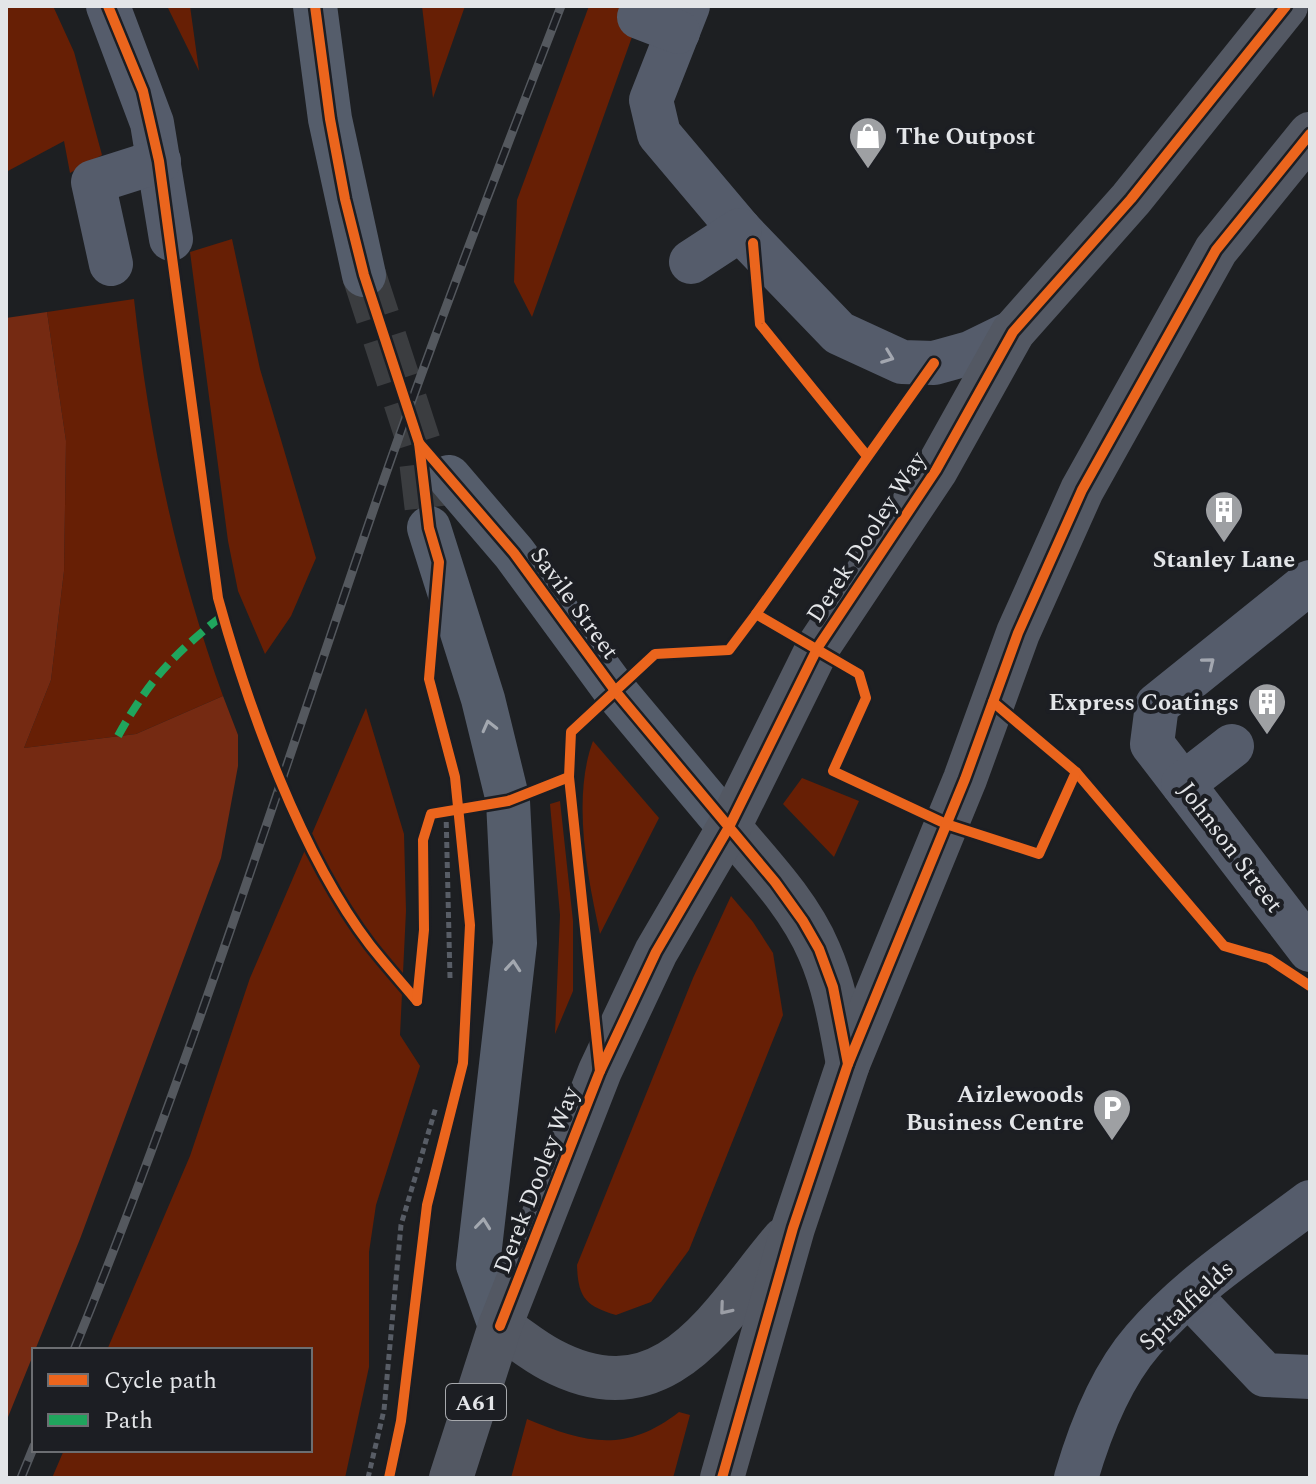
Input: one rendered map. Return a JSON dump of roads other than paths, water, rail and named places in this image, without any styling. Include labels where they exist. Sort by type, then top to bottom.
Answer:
[{"type":"highway","name":"Derek Dooley Way","points":[[451,1478],[500,1326],[600,1071],[656,952],[729,827],[818,647],[936,470],[1013,332],[1131,199],[1286,6]]},
{"type":"highway","points":[[722,1478],[793,1228],[848,1064],[965,779],[1018,633],[1082,490],[1216,250],[1310,134]]},
{"type":"highway","points":[[729,827],[775,882],[819,949],[833,987],[848,1064]]},
{"type":"highway","points":[[500,1326],[549,1359],[584,1374],[620,1378],[659,1371],[690,1350],[793,1228]]},
{"type":"main road","points":[[315,6],[330,119],[364,275]]},
{"type":"main road","name":"Savile Street","points":[[449,477],[514,553],[616,692],[729,827]]},
{"type":"main road","points":[[429,528],[483,699],[508,801],[515,943],[478,1265],[500,1326]]},
{"type":"street","points":[[108,6],[143,91],[159,161],[171,239]]},
{"type":"street","points":[[668,18],[651,100],[659,134],[740,230],[822,316],[849,340],[902,362],[934,363],[970,353],[1013,332]]},
{"type":"street","points":[[111,264],[93,182],[159,161]]},
{"type":"street","points":[[691,262],[740,230]]},
{"type":"street","name":"Johnson Street","points":[[1310,582],[1157,705],[1152,744],[1310,950]]},
{"type":"street","points":[[1183,784],[1232,746]]},
{"type":"street","name":"Spitalfields","points":[[1076,1478],[1116,1378],[1143,1340],[1189,1295],[1310,1202]]},
{"type":"street","points":[[1189,1295],[1265,1375],[1310,1377]]},
{"type":"tunnel","points":[[364,275],[419,443],[429,528]]},
{"type":"railway","points":[[75,1348],[187,1053],[407,415],[561,6]]},
{"type":"railway","points":[[21,1478],[32,1451]]},
{"type":"place","name":"The Outpost","points":[[868,170]]},
{"type":"place","name":"Stanley Lane","points":[[1224,544]]},
{"type":"place","name":"Express Coatings","points":[[1267,736]]},
{"type":"place","name":"Aizlewoods Business Centre","points":[[1112,1142]]}]
